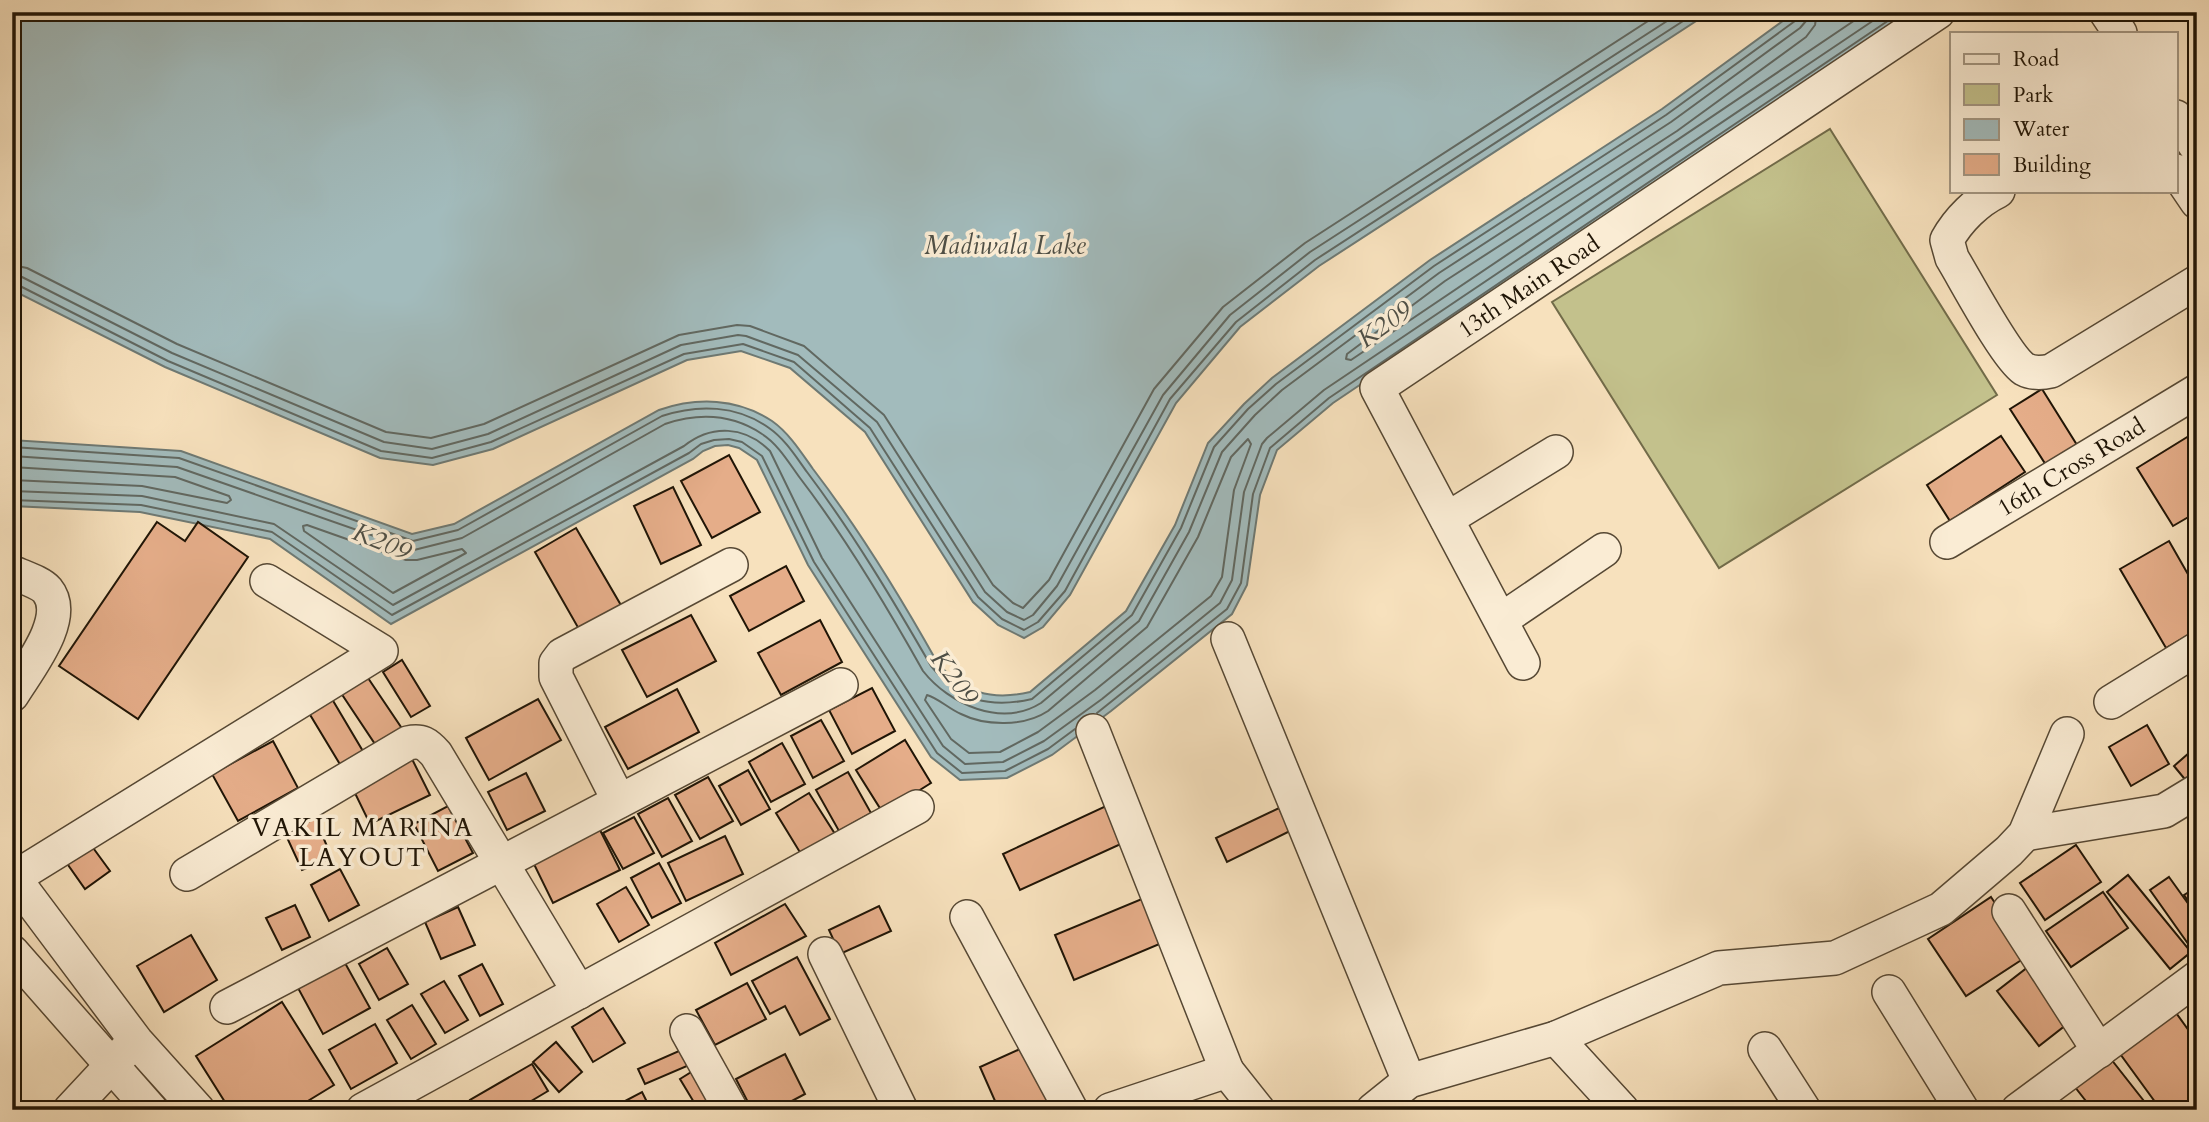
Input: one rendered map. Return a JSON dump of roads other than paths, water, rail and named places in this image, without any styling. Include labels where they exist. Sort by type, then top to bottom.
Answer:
[{"type":"street","name":"13th Main Road","points":[[1523,663],[1377,388],[1938,12]]},
{"type":"street","points":[[2106,12],[2119,32]]},
{"type":"street","points":[[2178,120],[2197,148]]},
{"type":"street","points":[[1997,192],[1969,211],[1947,240],[1952,258],[2011,355],[2025,369],[2038,373],[2051,371],[2197,282]]},
{"type":"street","name":"16th Cross Road","points":[[1947,542],[2197,391]]},
{"type":"street","points":[[1447,519],[1556,452]]},
{"type":"street","points":[[1501,621],[1604,550]]},
{"type":"street","points":[[619,801],[556,677],[556,663],[562,655],[731,565]]},
{"type":"street","points":[[12,572],[46,590],[55,609],[53,625],[12,695]]},
{"type":"street","points":[[198,1110],[136,1041],[13,877],[381,651],[267,581]]},
{"type":"street","points":[[1228,639],[1409,1081]]},
{"type":"street","points":[[2111,702],[2197,649]]},
{"type":"street","points":[[226,1007],[841,685]]},
{"type":"street","points":[[1093,731],[1227,1072],[1258,1110]]},
{"type":"street","points":[[1373,1110],[1409,1081],[1556,1038],[1719,968],[1835,958],[1941,909],[2009,852],[2025,834],[2067,734]]},
{"type":"street","points":[[187,874],[408,743],[419,741],[428,744],[436,754],[579,992]]},
{"type":"street","points":[[2025,834],[2164,811],[2197,791]]},
{"type":"street","points":[[363,1110],[917,807]]},
{"type":"street","points":[[2009,911],[2099,1051]]},
{"type":"street","points":[[967,918],[1072,1110]]},
{"type":"street","points":[[12,952],[151,1110]]},
{"type":"street","points":[[825,954],[901,1110]]},
{"type":"street","points":[[2018,1110],[2197,978]]},
{"type":"street","points":[[1889,992],[1962,1110]]},
{"type":"street","points":[[687,1031],[731,1110]]},
{"type":"street","points":[[1556,1038],[1622,1110]]},
{"type":"street","points":[[70,1110],[136,1041]]},
{"type":"street","points":[[1765,1049],[1804,1110]]},
{"type":"street","points":[[1110,1110],[1227,1072]]},
{"type":"water","name":"Madiwala Lake","points":[[12,12],[1710,12],[1319,266],[1240,327],[1176,403],[1070,595],[1043,627],[1024,638],[998,625],[973,602],[865,432],[790,368],[741,351],[687,360],[493,449],[433,465],[380,458],[165,367],[12,290]]},
{"type":"water","name":"K209","points":[[1795,12],[1914,12],[1333,403],[1277,450],[1260,495],[1247,585],[1232,614],[1052,755],[1007,778],[960,780],[931,757],[808,565],[757,460],[739,448],[715,446],[703,451],[693,459],[391,624],[270,539],[140,512],[12,506],[12,440],[181,451],[412,534],[454,524],[659,410],[688,403],[731,404],[759,413],[772,421],[794,443],[863,539],[937,662],[947,673],[967,687],[990,695],[1030,692],[1126,611],[1175,525],[1208,443],[1272,378],[1430,260],[1662,109]]},
{"type":"district","name":"VAKIL MARINA LAYOUT","points":[[363,842]]}]
